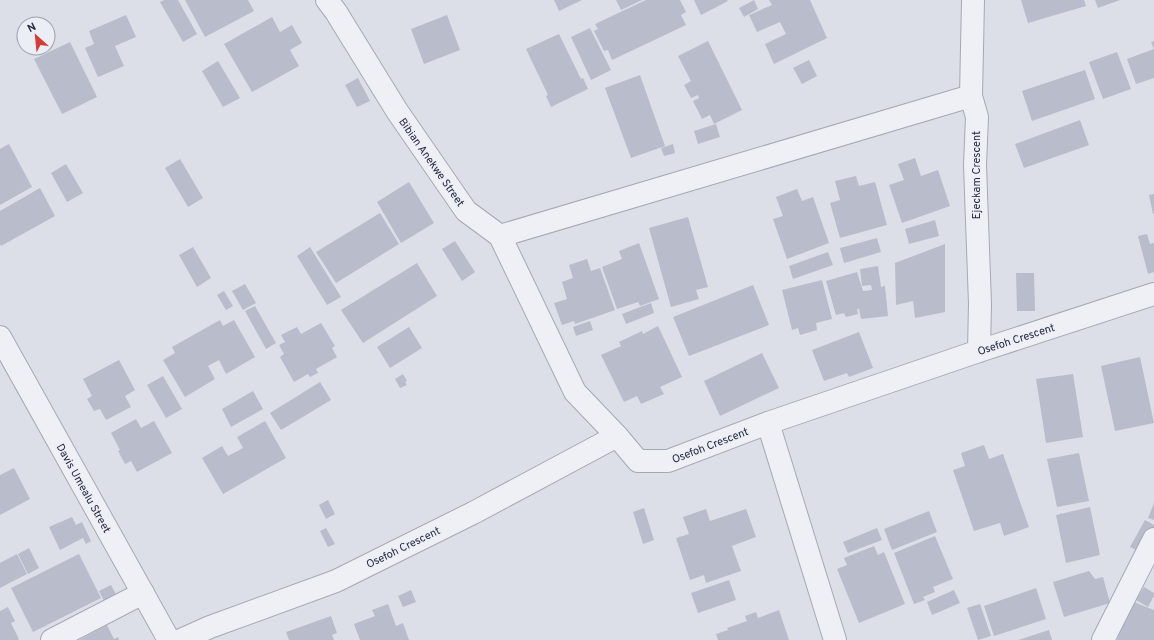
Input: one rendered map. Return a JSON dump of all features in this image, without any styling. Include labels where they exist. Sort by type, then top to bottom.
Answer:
[{"type":"street","name":"Bibian Anekwe Street","points":[[327,0],[336,12],[397,111],[466,211],[500,236],[576,392],[617,436]]},
{"type":"street","name":"Ejeckam Crescent","points":[[973,0],[971,96],[977,117],[976,165],[980,304],[979,351]]},
{"type":"street","points":[[500,236],[971,96]]},
{"type":"street","name":"Osefoh Crescent","points":[[181,640],[210,627],[336,581],[473,513],[617,436],[638,461],[668,461],[768,422],[1154,294]]},
{"type":"street","name":"Davis Umealu Street","points":[[0,337],[169,640]]},
{"type":"street","points":[[768,422],[835,640]]},
{"type":"street","points":[[1103,640],[1154,539]]},
{"type":"street","points":[[52,640],[143,593]]},
{"type":"building","points":[[164,0],[178,0],[197,34],[183,42],[160,2]]},
{"type":"building","points":[[185,0],[248,0],[254,11],[205,37]]},
{"type":"building","points":[[554,0],[582,0],[559,11]]},
{"type":"building","points":[[616,0],[642,0],[621,10]]},
{"type":"building","points":[[646,0],[680,0],[686,12],[681,15],[686,25],[612,60],[608,50],[604,51],[594,31],[598,29],[595,24]]},
{"type":"building","points":[[694,0],[727,0],[728,1],[701,15]]},
{"type":"building","points":[[754,0],[758,9],[744,17],[739,8]]},
{"type":"building","points":[[769,0],[810,0],[827,38],[774,64],[765,44],[786,34],[780,22],[757,32],[749,15],[772,5]]},
{"type":"building","points":[[1021,0],[1084,0],[1086,6],[1028,23]]},
{"type":"building","points":[[1095,0],[1120,0],[1098,8]]},
{"type":"building","points":[[126,15],[136,37],[115,46],[124,66],[98,77],[85,48],[94,44],[89,31]]},
{"type":"building","points":[[447,15],[460,50],[424,64],[411,29]]},
{"type":"building","points":[[272,17],[280,32],[292,25],[302,43],[290,50],[299,66],[252,92],[224,44]]},
{"type":"building","points":[[590,28],[611,70],[591,80],[571,37]]},
{"type":"building","points":[[559,34],[581,79],[583,78],[588,89],[551,107],[546,96],[548,95],[526,49]]},
{"type":"building","points":[[708,41],[742,110],[714,124],[710,115],[702,119],[693,101],[699,98],[698,95],[691,98],[684,85],[691,81],[678,56]]},
{"type":"building","points":[[1154,41],[1154,49],[1151,42]]},
{"type":"building","points":[[70,42],[97,97],[62,114],[34,59],[40,56],[56,56],[56,49]]},
{"type":"building","points":[[1154,49],[1154,78],[1136,84],[1127,59]]},
{"type":"building","points":[[1117,52],[1131,89],[1103,99],[1089,62]]},
{"type":"building","points":[[809,60],[817,76],[802,84],[793,68]]},
{"type":"building","points":[[218,61],[240,98],[223,107],[202,71]]},
{"type":"building","points":[[1085,70],[1095,99],[1032,121],[1022,91]]},
{"type":"building","points":[[640,75],[665,146],[631,158],[605,88]]},
{"type":"building","points":[[358,78],[370,101],[357,107],[345,85]]},
{"type":"building","points":[[1080,120],[1089,145],[1024,168],[1015,144]]},
{"type":"building","points":[[716,124],[720,137],[698,144],[694,131]]},
{"type":"building","points":[[9,144],[32,187],[0,205],[0,149]]},
{"type":"building","points":[[673,144],[675,153],[664,156],[661,148]]},
{"type":"building","points":[[915,158],[921,176],[938,170],[950,206],[902,223],[889,185],[904,180],[898,164]]},
{"type":"building","points":[[180,159],[203,198],[188,207],[165,168]]},
{"type":"building","points":[[66,164],[83,193],[67,202],[51,173]]},
{"type":"building","points":[[856,176],[859,186],[875,182],[887,225],[840,238],[830,203],[840,200],[835,181]]},
{"type":"building","points":[[409,182],[434,223],[401,243],[377,202]]},
{"type":"building","points":[[40,188],[55,216],[1,246],[0,211]]},
{"type":"building","points":[[797,189],[802,201],[813,197],[829,243],[787,259],[773,219],[783,216],[776,197]]},
{"type":"building","points":[[1154,194],[1154,214],[1153,214],[1149,195]]},
{"type":"building","points":[[380,213],[399,244],[336,283],[316,252]]},
{"type":"building","points":[[688,217],[708,287],[696,290],[699,299],[671,307],[649,228]]},
{"type":"building","points":[[935,220],[939,236],[909,244],[905,229]]},
{"type":"building","points":[[1147,234],[1150,244],[1154,243],[1154,272],[1148,274],[1138,236]]},
{"type":"building","points":[[877,238],[881,252],[844,263],[840,248]]},
{"type":"building","points":[[455,241],[475,272],[462,281],[442,249]]},
{"type":"building","points":[[639,243],[659,299],[640,306],[638,302],[617,309],[602,267],[622,259],[619,251]]},
{"type":"building","points":[[945,244],[945,312],[915,318],[913,301],[896,305],[895,263]]},
{"type":"building","points":[[193,247],[211,278],[197,287],[179,255]]},
{"type":"building","points":[[310,247],[341,297],[327,305],[297,256]]},
{"type":"building","points":[[828,252],[833,265],[793,279],[789,266]]},
{"type":"building","points":[[587,259],[591,271],[600,268],[615,310],[575,324],[574,321],[562,325],[554,303],[567,299],[562,282],[573,278],[569,265]]},
{"type":"building","points":[[417,263],[437,296],[363,343],[341,310]]},
{"type":"building","points":[[878,266],[881,287],[885,286],[888,316],[861,319],[859,309],[857,309],[858,314],[846,317],[844,313],[836,315],[826,281],[857,272],[863,291],[872,290],[871,285],[862,286],[860,269]]},
{"type":"building","points":[[1016,273],[1034,273],[1035,311],[1017,311]]},
{"type":"building","points":[[822,280],[832,319],[816,323],[817,330],[800,335],[798,328],[792,330],[782,290]]},
{"type":"building","points":[[245,284],[256,303],[243,310],[232,291]]},
{"type":"building","points":[[753,285],[769,325],[689,356],[673,317]]},
{"type":"building","points":[[224,291],[233,306],[226,310],[217,295]]},
{"type":"building","points":[[651,303],[654,313],[626,324],[622,314]]},
{"type":"building","points":[[255,306],[276,343],[266,349],[245,311]]},
{"type":"building","points":[[220,320],[223,326],[234,320],[255,357],[226,374],[219,360],[208,366],[215,379],[185,397],[163,360],[175,353],[172,347]]},
{"type":"building","points":[[590,321],[593,330],[576,336],[573,327]]},
{"type":"building","points":[[321,323],[335,346],[332,348],[337,357],[316,369],[318,373],[310,377],[308,374],[294,382],[280,357],[284,354],[279,345],[285,342],[281,335],[297,327],[301,334]]},
{"type":"building","points":[[658,326],[682,377],[660,387],[664,394],[641,404],[637,396],[624,402],[601,355],[621,346],[619,342],[642,331],[643,334]]},
{"type":"building","points":[[409,327],[422,348],[390,368],[377,347]]},
{"type":"building","points":[[859,332],[873,368],[849,377],[847,373],[824,381],[812,350]]},
{"type":"building","points":[[762,353],[779,388],[720,416],[704,381]]},
{"type":"building","points":[[1140,357],[1154,423],[1115,431],[1101,366]]},
{"type":"building","points":[[119,360],[135,390],[125,396],[131,407],[106,420],[100,409],[94,411],[87,399],[92,396],[83,379]]},
{"type":"building","points":[[403,374],[407,381],[405,382],[407,385],[400,388],[395,379]]},
{"type":"building","points":[[1073,374],[1083,437],[1046,443],[1036,379]]},
{"type":"building","points":[[163,376],[182,409],[166,418],[147,385]]},
{"type":"building","points":[[320,382],[331,400],[281,430],[270,413]]},
{"type":"building","points":[[253,391],[263,409],[231,427],[222,409]]},
{"type":"building","points":[[136,419],[141,428],[154,421],[172,453],[137,472],[131,461],[125,464],[118,451],[120,450],[111,433]]},
{"type":"building","points":[[265,421],[286,458],[223,494],[202,458],[222,446],[228,456],[243,448],[237,437]]},
{"type":"building","points":[[984,445],[989,459],[1003,454],[1029,527],[1004,536],[1000,523],[974,531],[953,470],[965,466],[961,453]]},
{"type":"building","points":[[1079,453],[1089,501],[1057,507],[1047,459]]},
{"type":"building","points":[[14,468],[30,499],[0,515],[0,475]]},
{"type":"building","points":[[328,500],[335,514],[326,519],[319,505]]},
{"type":"building","points":[[1154,503],[1154,520],[1148,518]]},
{"type":"building","points":[[1090,507],[1100,555],[1066,563],[1056,515]]},
{"type":"building","points":[[644,508],[654,540],[643,544],[633,512]]},
{"type":"building","points":[[706,509],[710,521],[746,509],[756,537],[732,546],[741,571],[706,583],[704,575],[690,580],[676,538],[689,534],[683,517]]},
{"type":"building","points":[[929,511],[937,532],[892,550],[884,529]]},
{"type":"building","points":[[72,517],[76,525],[82,522],[91,541],[86,544],[83,538],[60,550],[49,527]]},
{"type":"building","points":[[1145,520],[1154,525],[1154,530],[1142,553],[1130,547]]},
{"type":"building","points":[[326,528],[335,544],[328,547],[320,531]]},
{"type":"building","points":[[877,528],[882,540],[848,553],[843,542]]},
{"type":"building","points":[[935,536],[953,579],[933,587],[935,592],[923,597],[925,600],[914,604],[894,553]]},
{"type":"building","points":[[874,546],[878,555],[884,552],[905,604],[859,623],[837,569],[847,565],[844,558]]},
{"type":"building","points":[[29,548],[39,568],[28,574],[18,554]]},
{"type":"building","points":[[17,554],[27,574],[0,588],[0,563]]},
{"type":"building","points":[[79,554],[101,598],[33,632],[11,588]]},
{"type":"building","points":[[1089,571],[1095,579],[1103,577],[1110,603],[1064,617],[1053,582]]},
{"type":"building","points":[[729,580],[736,600],[698,613],[691,593]]},
{"type":"building","points":[[111,585],[118,598],[106,605],[99,591]]},
{"type":"building","points":[[1144,587],[1154,593],[1148,607],[1136,600]]},
{"type":"building","points":[[1036,588],[1046,619],[994,636],[984,606]]},
{"type":"building","points":[[411,590],[416,602],[403,607],[398,596]]},
{"type":"building","points":[[954,590],[960,603],[932,615],[927,602]]},
{"type":"building","points":[[1131,601],[1154,610],[1154,640],[1117,640]]},
{"type":"building","points":[[388,604],[396,626],[403,623],[409,640],[360,640],[354,624],[375,616],[372,610]]},
{"type":"building","points":[[980,604],[991,636],[978,640],[967,608]]},
{"type":"building","points":[[8,607],[15,621],[11,623],[19,639],[18,640],[0,640],[0,611]]},
{"type":"building","points":[[779,610],[789,640],[718,640],[716,634],[728,630],[727,628],[747,621],[745,616],[756,612],[758,618]]},
{"type":"building","points":[[331,616],[337,633],[332,635],[334,640],[289,640],[286,632]]},
{"type":"building","points":[[107,625],[114,639],[118,637],[119,640],[79,640]]},
{"type":"building","points":[[1049,630],[1052,640],[1018,640]]}]
